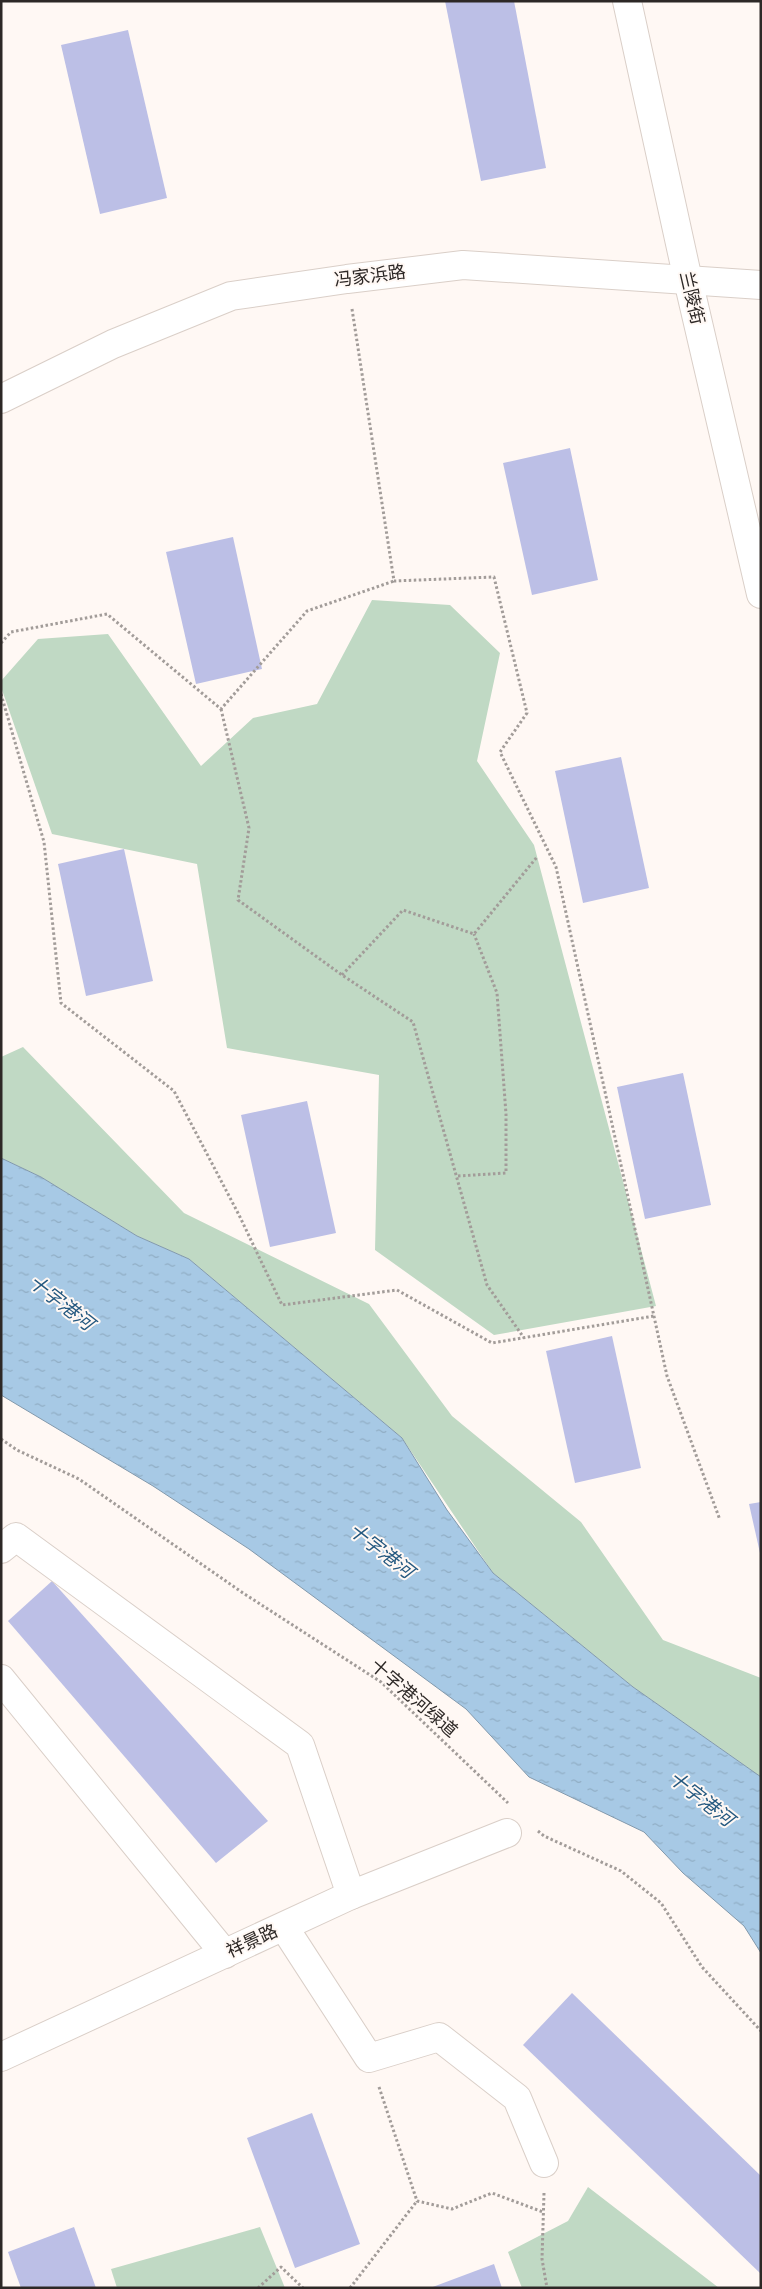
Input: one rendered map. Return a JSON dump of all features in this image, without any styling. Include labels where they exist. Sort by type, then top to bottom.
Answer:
[{"type":"street","name":"兰陵街","points":[[627,1],[688,280],[761,594]]},
{"type":"street","name":"冯家浜路","points":[[1,399],[113,344],[231,296],[463,265],[761,285]]},
{"type":"street","points":[[1,1549],[16,1537],[300,1745],[351,1895]]},
{"type":"street","points":[[1,1679],[225,1954]]},
{"type":"street","name":"祥景路","points":[[1,2057],[511,1821]]},
{"type":"street","points":[[284,1926],[369,2058],[439,2037],[517,2098],[544,2163]]},
{"type":"path","points":[[347,279],[394,581]]},
{"type":"path","points":[[221,709],[307,611],[394,581],[494,577],[527,713],[500,752],[556,867],[667,1376],[720,1520]]},
{"type":"path","points":[[1,644],[11,632],[107,614],[221,709],[250,828],[238,900],[342,975],[413,1022],[458,1176],[487,1285],[524,1338]]},
{"type":"path","points":[[1,694],[44,842],[61,1003],[174,1091],[239,1215],[282,1305],[397,1290],[492,1343],[654,1316]]},
{"type":"path","points":[[474,934],[537,856]]},
{"type":"path","points":[[342,975],[403,910],[474,934]]},
{"type":"path","points":[[458,1176],[506,1173],[506,1114],[497,993],[474,934]]},
{"type":"path","name":"十字港河绿道","points":[[1,1439],[16,1450],[79,1479],[243,1593],[381,1682],[511,1821]]},
{"type":"path","points":[[537,1829],[544,1836],[621,1872],[661,1903],[702,1967],[761,2031]]},
{"type":"path","points":[[369,2058],[417,2201]]},
{"type":"path","points":[[544,2163],[542,2259],[547,2288]]},
{"type":"path","points":[[417,2201],[452,2210],[492,2193],[543,2212]]},
{"type":"path","points":[[350,2288],[417,2201]]},
{"type":"path","points":[[258,2288],[281,2267],[303,2288]]},
{"type":"green space","points":[[372,600],[450,605],[500,653],[477,761],[534,845],[656,1306],[494,1335],[375,1250],[379,1075],[227,1048],[197,864],[52,834],[1,687],[1,681],[38,639],[108,634],[201,766],[253,718],[317,704]]},
{"type":"green space","points":[[23,1047],[184,1213],[369,1304],[452,1416],[581,1522],[663,1640],[761,1678],[761,1777],[633,1687],[493,1573],[402,1438],[189,1259],[137,1236],[41,1177],[1,1158],[1,1057]]},
{"type":"green space","points":[[588,2187],[719,2288],[522,2288],[508,2252],[568,2221]]},
{"type":"green space","points":[[260,2227],[285,2288],[117,2288],[111,2269]]},
{"type":"water","name":"十字港河","points":[[1,1158],[41,1177],[137,1236],[189,1259],[402,1438],[447,1510],[493,1573],[633,1687],[761,1777],[761,1953],[744,1926],[683,1873],[644,1832],[529,1777],[466,1709],[249,1549],[153,1486],[1,1395]]},
{"type":"building","points":[[445,1],[514,1],[546,168],[481,181]]},
{"type":"building","points":[[128,30],[167,198],[100,214],[61,45]]},
{"type":"building","points":[[570,448],[598,580],[532,595],[503,463]]},
{"type":"building","points":[[233,537],[262,669],[196,684],[166,552]]},
{"type":"building","points":[[621,757],[649,888],[583,903],[555,771]]},
{"type":"building","points":[[124,849],[153,981],[86,996],[58,864]]},
{"type":"building","points":[[683,1073],[711,1205],[645,1219],[617,1087]]},
{"type":"building","points":[[307,1101],[336,1233],[270,1247],[241,1115]]},
{"type":"building","points":[[612,1336],[641,1468],[575,1483],[546,1351]]},
{"type":"building","points":[[761,1502],[761,1553],[760,1553],[749,1504]]},
{"type":"building","points":[[52,1581],[268,1821],[216,1863],[8,1621]]},
{"type":"building","points":[[572,1993],[761,2176],[761,2274],[523,2045]]},
{"type":"building","points":[[312,2113],[360,2244],[295,2268],[247,2138]]},
{"type":"building","points":[[74,2227],[96,2288],[21,2288],[8,2252]]},
{"type":"building","points":[[494,2264],[502,2288],[430,2288]]}]
